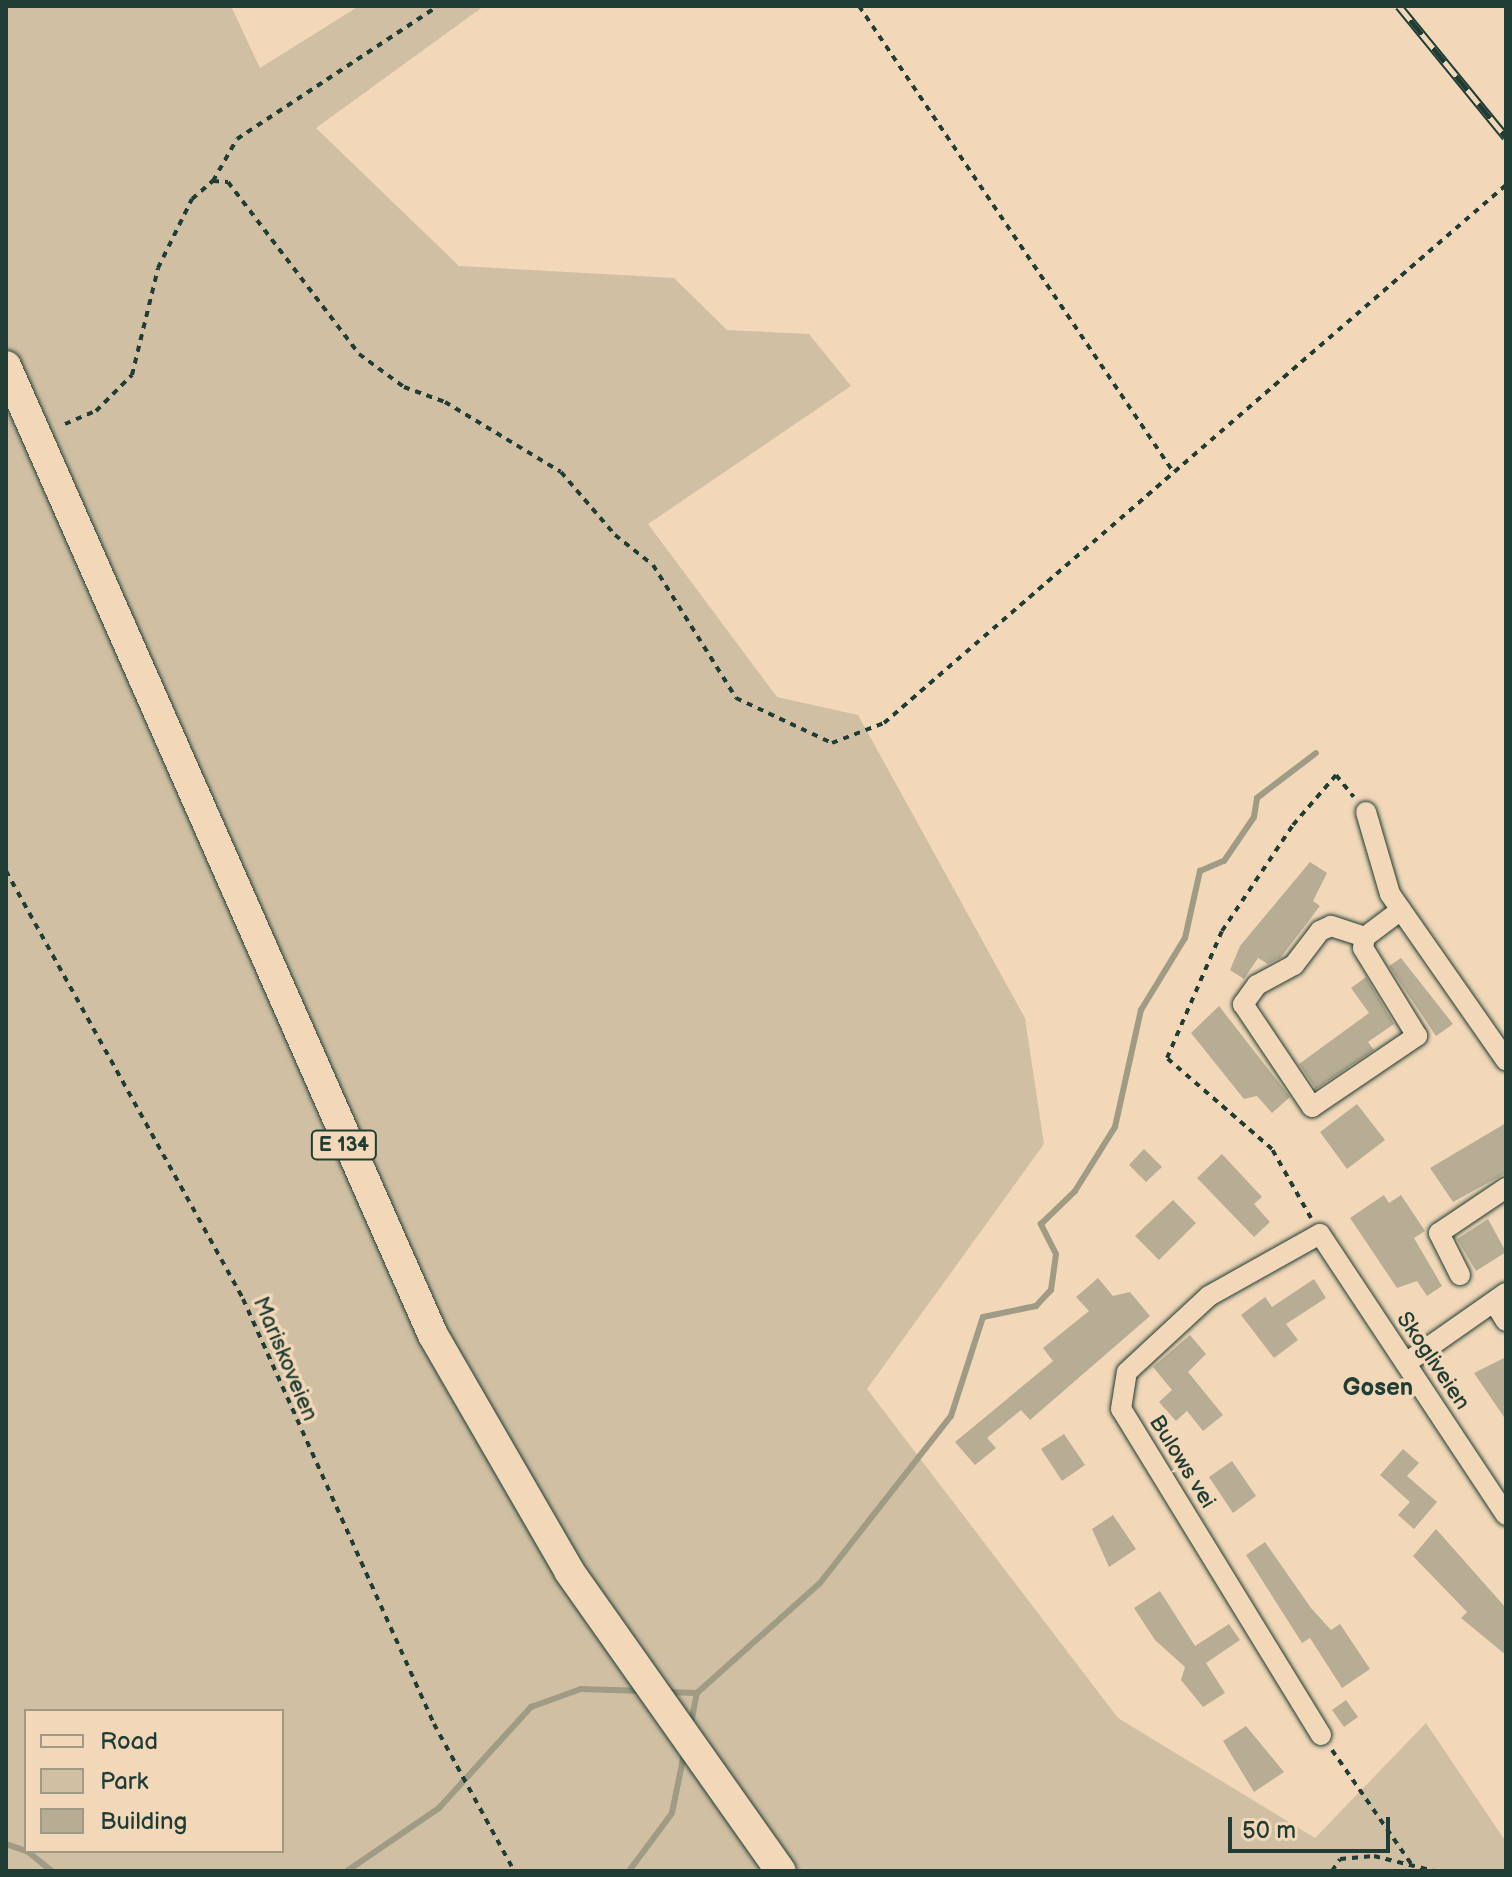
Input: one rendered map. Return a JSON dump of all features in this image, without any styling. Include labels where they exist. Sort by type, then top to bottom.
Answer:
[{"type":"highway","name":"E 134","points":[[6,366],[433,1335],[569,1571],[781,1871]]},
{"type":"highway","name":"E 134","points":[[6,404],[139,694],[329,1151],[419,1340],[597,1644],[761,1871]]},
{"type":"street","points":[[1366,812],[1375,858],[1401,910],[1506,1060]]},
{"type":"street","points":[[1365,937],[1401,910]]},
{"type":"street","points":[[1331,926],[1365,937],[1367,958],[1417,1036],[1312,1107],[1245,1012],[1250,991],[1294,965],[1320,931],[1331,926]]},
{"type":"street","points":[[1460,1275],[1439,1233],[1506,1188]]},
{"type":"street","name":"Skogliveien","points":[[1320,1234],[1506,1515]]},
{"type":"street","name":"Bulows vei","points":[[1320,1234],[1209,1296],[1127,1372],[1121,1409],[1321,1735]]},
{"type":"street","points":[[1406,1363],[1500,1298],[1506,1321]]},
{"type":"path","points":[[65,424],[96,411],[132,375],[158,268],[192,199],[213,181],[237,139],[438,6]]},
{"type":"path","points":[[859,6],[1174,473]]},
{"type":"path","points":[[213,181],[228,182],[245,200],[300,285],[359,354],[561,472],[615,535],[653,565],[736,698],[832,743],[884,723],[1506,185]]},
{"type":"path","name":"Mariskoveien","points":[[6,871],[243,1299],[434,1724],[514,1871]]},
{"type":"path","points":[[1321,1735],[1412,1865]]},
{"type":"path","points":[[1332,1871],[1340,1859],[1374,1856],[1434,1871]]},
{"type":"green space","points":[[6,6],[231,6],[260,68],[359,6],[484,6],[316,128],[459,266],[674,278],[727,330],[809,334],[851,386],[648,524],[777,697],[858,715],[1025,1018],[1044,1144],[867,1389],[1118,1718],[1315,1838],[1426,1723],[1506,1842],[1506,1871],[6,1871]]},
{"type":"building","points":[[1310,862],[1327,873],[1313,901],[1320,906],[1281,957],[1268,964],[1258,958],[1244,979],[1230,970],[1240,946]]},
{"type":"building","points":[[1401,958],[1453,1024],[1436,1036],[1389,966]]},
{"type":"building","points":[[1366,977],[1394,1024],[1368,1042],[1374,1050],[1316,1089],[1299,1064],[1369,1013],[1351,988]]},
{"type":"building","points":[[1219,1006],[1290,1097],[1272,1113],[1257,1096],[1244,1099],[1191,1033]]},
{"type":"building","points":[[1357,1104],[1385,1140],[1347,1169],[1320,1132]]},
{"type":"building","points":[[1506,1123],[1506,1173],[1453,1202],[1430,1168]]},
{"type":"building","points":[[1144,1149],[1162,1167],[1146,1182],[1129,1165]]},
{"type":"building","points":[[1222,1154],[1262,1197],[1254,1204],[1270,1222],[1254,1237],[1197,1178]]},
{"type":"building","points":[[1384,1195],[1389,1203],[1401,1195],[1425,1231],[1414,1238],[1442,1286],[1427,1296],[1417,1281],[1397,1288],[1350,1218]]},
{"type":"building","points":[[1173,1200],[1196,1223],[1159,1260],[1135,1236]]},
{"type":"building","points":[[1488,1219],[1506,1252],[1476,1271],[1457,1239]]},
{"type":"building","points":[[1098,1278],[1113,1296],[1130,1292],[1150,1316],[1030,1420],[1021,1410],[987,1438],[996,1448],[975,1465],[955,1442],[1053,1361],[1043,1348],[1089,1311],[1076,1297]]},
{"type":"building","points":[[1314,1279],[1326,1298],[1286,1324],[1298,1340],[1274,1358],[1241,1315],[1265,1297],[1272,1307]]},
{"type":"building","points":[[1190,1335],[1206,1354],[1188,1372],[1223,1415],[1203,1431],[1187,1411],[1176,1421],[1159,1402],[1172,1390],[1153,1367]]},
{"type":"building","points":[[1506,1357],[1506,1420],[1474,1373]]},
{"type":"building","points":[[1064,1434],[1085,1465],[1062,1481],[1041,1449]]},
{"type":"building","points":[[1403,1449],[1419,1463],[1407,1476],[1437,1502],[1414,1529],[1398,1515],[1410,1502],[1380,1475]]},
{"type":"building","points":[[1232,1461],[1256,1496],[1233,1513],[1209,1477]]},
{"type":"building","points":[[1113,1515],[1136,1549],[1109,1567],[1092,1529]]},
{"type":"building","points":[[1436,1529],[1506,1608],[1506,1655],[1461,1618],[1467,1612],[1413,1556]]},
{"type":"building","points":[[1265,1542],[1311,1608],[1331,1630],[1340,1624],[1370,1669],[1342,1688],[1310,1638],[1302,1643],[1246,1555]]},
{"type":"building","points":[[1160,1591],[1195,1646],[1229,1624],[1240,1640],[1206,1663],[1225,1693],[1203,1707],[1181,1680],[1185,1667],[1155,1640],[1134,1608]]},
{"type":"building","points":[[1346,1700],[1358,1717],[1344,1727],[1332,1710]]},
{"type":"building","points":[[1246,1726],[1284,1772],[1254,1792],[1223,1741]]},
{"type":"waterway","points":[[667,1692],[697,1693],[820,1583],[951,1416],[983,1317],[1036,1306],[1051,1290],[1056,1254],[1041,1224],[1075,1191],[1115,1127],[1141,1010],[1185,938],[1200,871],[1224,861],[1254,817],[1257,798],[1316,753]]},
{"type":"waterway","points":[[347,1871],[439,1808],[531,1707],[581,1689],[643,1691]]},
{"type":"waterway","points":[[691,1723],[697,1693]]},
{"type":"waterway","points":[[629,1871],[672,1813],[684,1754]]},
{"type":"waterway","points":[[6,1844],[24,1850]]},
{"type":"waterway","points":[[30,1853],[52,1871]]},
{"type":"railway","points":[[1399,6],[1506,137]]},
{"type":"district","name":"Gosen","points":[[1378,1388]]}]
